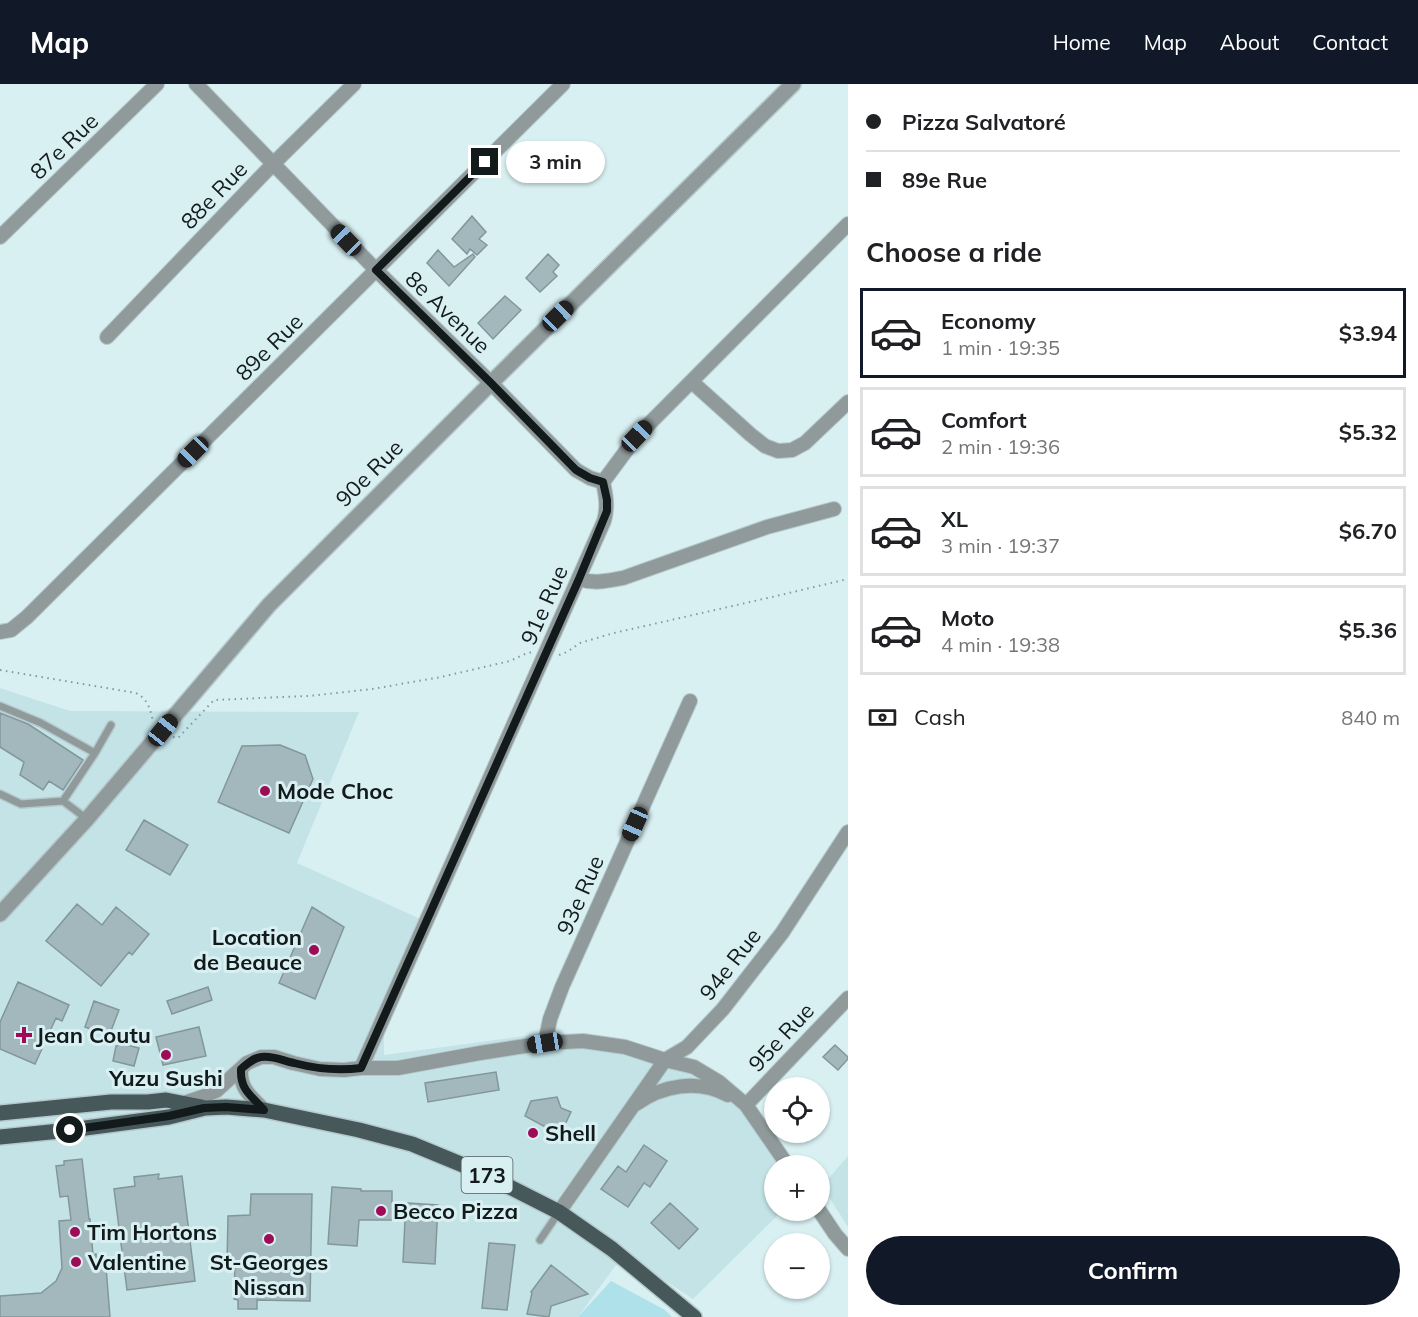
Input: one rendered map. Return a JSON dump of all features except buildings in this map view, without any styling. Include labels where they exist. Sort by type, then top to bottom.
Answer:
[{"type":"main road","name":"173","points":[[0,1113],[111,1102],[166,1100],[204,1108]]},
{"type":"main road","name":"173","points":[[0,1137],[70,1130],[169,1116],[204,1108],[226,1107],[264,1110],[359,1130],[412,1144],[480,1172],[559,1212],[612,1249],[694,1317]]},
{"type":"street","name":"87e Rue","points":[[0,237],[157,84]]},
{"type":"street","name":"8e Avenue","points":[[196,84],[376,270],[576,470],[603,482]]},
{"type":"street","name":"88e Rue","points":[[107,337],[273,164],[354,84]]},
{"type":"street","name":"89e Rue","points":[[0,632],[11,630],[27,617],[563,84]]},
{"type":"street","name":"90e Rue","points":[[0,914],[87,819],[269,605],[793,84]]},
{"type":"street","points":[[603,482],[637,436],[848,224]]},
{"type":"street","points":[[692,382],[765,446],[777,451],[792,450],[805,443],[848,402]]},
{"type":"street","name":"91e Rue","points":[[361,1068],[579,579],[607,511],[603,482]]},
{"type":"street","points":[[579,579],[587,582],[603,582],[622,578],[767,527],[834,509]]},
{"type":"street","name":"93e Rue","points":[[545,1043],[550,1019],[562,987],[690,701]]},
{"type":"street","name":"94e Rue","points":[[559,1212],[665,1060],[687,1047],[723,1009],[782,933],[848,832]]},
{"type":"street","name":"95e Rue","points":[[746,1105],[848,998]]},
{"type":"street","points":[[184,1103],[216,1091],[241,1069],[261,1057],[274,1057],[320,1069],[398,1068],[545,1043],[583,1041],[625,1047],[694,1067],[719,1082],[746,1105],[780,1155]]},
{"type":"street","points":[[241,1069],[240,1078],[243,1088],[264,1110]]},
{"type":"street","name":"94e Rue","points":[[629,1109],[644,1098],[658,1092],[685,1086],[701,1086],[719,1091],[746,1105]]},
{"type":"street","points":[[826,1221],[848,1249]]},
{"type":"lane","points":[[0,706],[41,723],[95,753]]},
{"type":"lane","points":[[63,801],[111,725]]},
{"type":"lane","points":[[0,794],[21,804],[63,801],[87,819]]},
{"type":"lane","points":[[540,1240],[559,1212]]},
{"type":"path","points":[[554,655],[564,653],[581,642],[614,633],[848,579]]},
{"type":"path","points":[[171,735],[178,738],[214,700],[309,696],[372,689],[464,672],[537,652]]},
{"type":"path","points":[[0,670],[136,693],[148,704],[154,724]]},
{"type":"shaded area","points":[[0,688],[70,711],[359,712],[297,863],[425,921],[384,1014],[384,1055],[539,1034],[612,1037],[687,1060],[726,1080],[764,1126],[764,1143],[778,1143],[788,1155],[764,1155],[764,1221],[772,1221],[693,1299],[624,1254],[578,1317],[0,1317]]},
{"type":"shaded area","points":[[848,1156],[848,1227],[830,1199],[830,1177]]},
{"type":"shaded area","points":[[611,1281],[665,1310],[672,1317],[578,1317]]},
{"type":"place","name":"Mode Choc","points":[[265,791]]},
{"type":"place","name":"Location de Beauce","points":[[314,950]]},
{"type":"place","name":"Jean Coutu","points":[[24,1035]]},
{"type":"place","name":"Yuzu Sushi","points":[[166,1055]]},
{"type":"place","name":"Shell","points":[[533,1133]]},
{"type":"place","name":"Becco Pizza","points":[[381,1211]]},
{"type":"place","name":"Tim Hortons","points":[[75,1232]]},
{"type":"place","name":"St-Georges Nissan","points":[[269,1239]]},
{"type":"place","name":"Valentine","points":[[76,1262]]},
{"type":"route","points":[[70,1130],[169,1116],[204,1108],[264,1110],[243,1088],[240,1078],[241,1069],[261,1057],[274,1057],[320,1069],[361,1068],[604,521],[607,500],[603,482],[576,470],[376,270],[485,162]]}]
